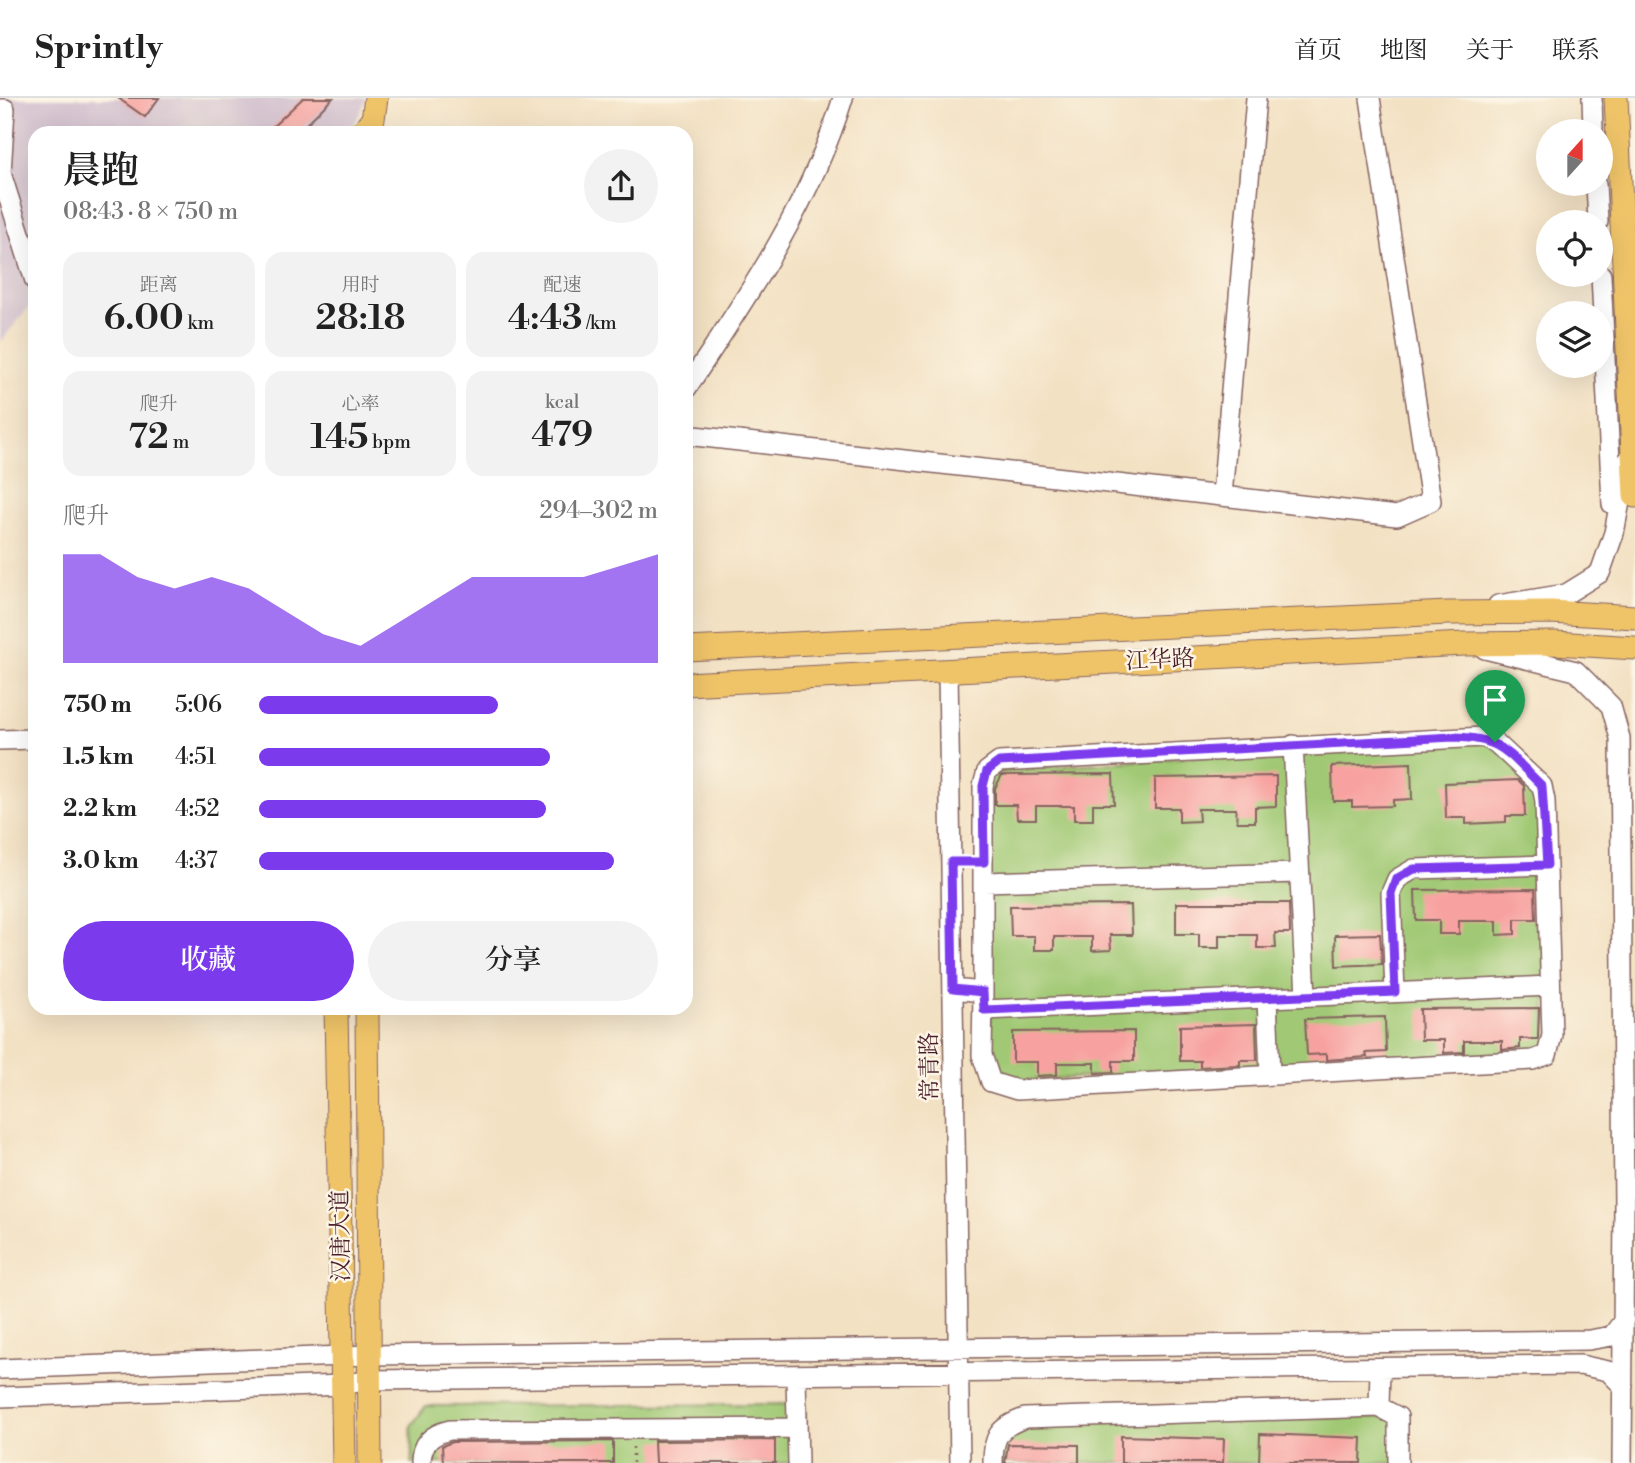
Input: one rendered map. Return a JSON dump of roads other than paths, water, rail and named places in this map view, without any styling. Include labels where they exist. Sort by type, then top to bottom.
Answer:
[{"type":"main road","points":[[368,126],[373,119],[376,98]]},
{"type":"main road","points":[[1616,98],[1635,496]]},
{"type":"main road","name":"江华路","points":[[693,649],[1448,613],[1551,612],[1635,617]]},
{"type":"main road","name":"江华路","points":[[693,684],[1464,644],[1555,643],[1635,648]]},
{"type":"main road","name":"汉唐大道","points":[[336,1015],[344,1463]]},
{"type":"main road","name":"汉唐大道","points":[[367,1015],[370,1463]]},
{"type":"street","points":[[693,379],[776,252],[832,134],[843,98]]},
{"type":"street","points":[[1222,496],[1256,98]]},
{"type":"street","points":[[693,436],[1397,516],[1430,501],[1370,98]]},
{"type":"street","points":[[1591,98],[1592,119]]},
{"type":"street","points":[[0,109],[5,109],[1,173],[28,259]]},
{"type":"street","points":[[1602,287],[1614,533]]},
{"type":"street","points":[[1448,613],[1566,594],[1600,573],[1614,533],[1633,439]]},
{"type":"street","points":[[1464,644],[1576,671],[1611,706],[1620,738],[1624,1206],[1622,1463]]},
{"type":"street","name":"常青路","points":[[948,670],[960,1463]]},
{"type":"street","points":[[1483,737],[1495,742],[1542,786],[1552,1035],[1548,1055],[1533,1060],[1017,1090],[991,1082],[982,1055],[984,862],[983,786],[987,771],[999,762],[1483,737]]},
{"type":"street","points":[[0,740],[28,739]]},
{"type":"street","points":[[1293,745],[1306,996]]},
{"type":"street","points":[[1620,804],[1635,770]]},
{"type":"street","points":[[951,862],[984,862]]},
{"type":"street","points":[[1395,992],[1391,893],[1396,879],[1414,869],[1547,865]]},
{"type":"street","points":[[984,882],[1298,873]]},
{"type":"street","points":[[953,989],[984,1001],[1268,998],[1550,986]]},
{"type":"street","points":[[1268,998],[1269,1076]]},
{"type":"street","points":[[1624,1206],[1635,1173]]},
{"type":"street","points":[[0,1369],[342,1358],[369,1354],[1589,1340],[1612,1336],[1623,1320]]},
{"type":"street","points":[[0,1397],[343,1385],[369,1380],[1580,1364],[1608,1371],[1623,1386]]},
{"type":"street","points":[[1379,1407],[1380,1367]]},
{"type":"street","points":[[796,1376],[798,1463]]},
{"type":"street","points":[[993,1463],[993,1442],[1007,1424],[1025,1418],[1379,1407],[1398,1417],[1398,1463]]},
{"type":"street","points":[[422,1463],[426,1442],[437,1433],[450,1430],[797,1428]]}]
